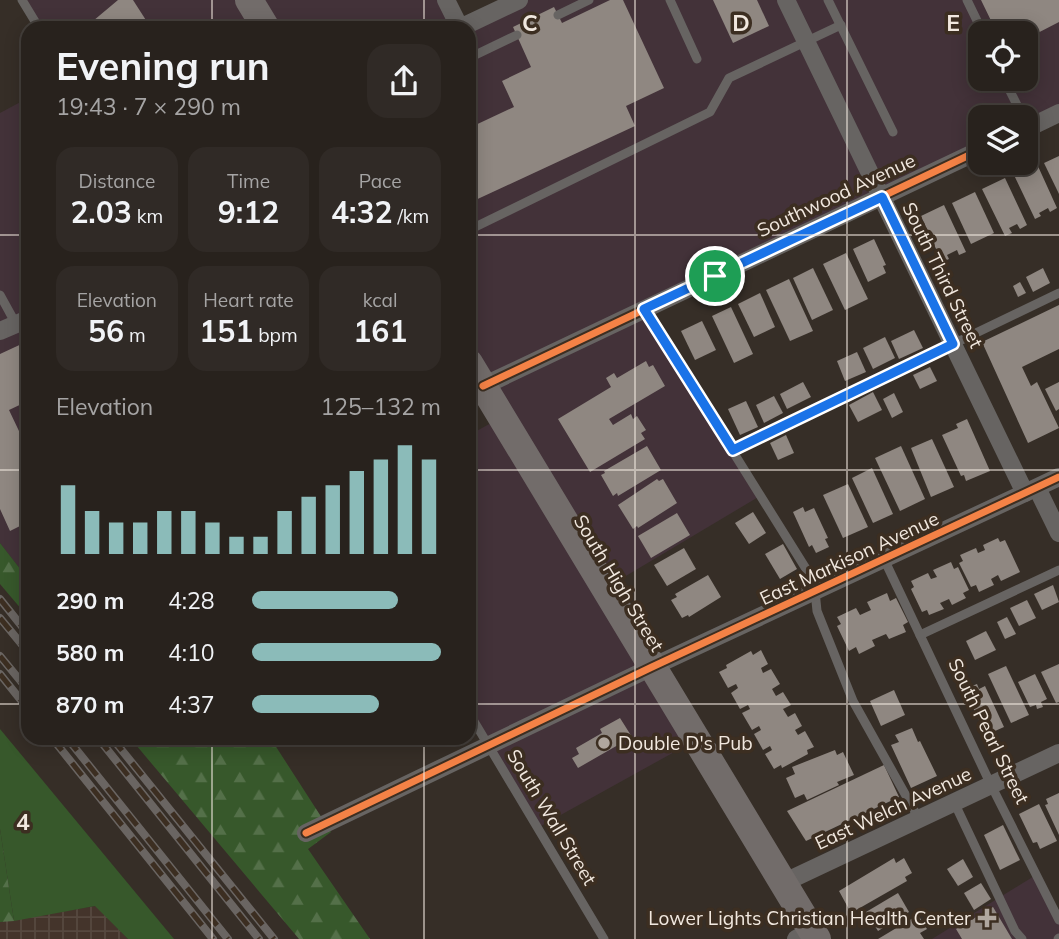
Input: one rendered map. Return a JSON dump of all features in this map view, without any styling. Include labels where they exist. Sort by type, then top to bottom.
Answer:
[{"type":"main road","points":[[249,0],[262,21]]},
{"type":"main road","name":"South High Street","points":[[476,375],[783,883],[808,936]]},
{"type":"street","points":[[446,0],[456,21]]},
{"type":"street","points":[[475,21],[519,0]]},
{"type":"street","name":"South Third Street","points":[[786,0],[953,344],[1031,491],[1059,533]]},
{"type":"street","points":[[1038,121],[1058,116]]},
{"type":"street","name":"Southwood Avenue","points":[[476,375],[644,309],[968,156]]},
{"type":"street","name":"East Markison Avenue","points":[[306,833],[652,667],[1059,477]]},
{"type":"street","name":"East Welch Avenue","points":[[783,883],[1059,753]]},
{"type":"lane","points":[[22,0],[35,21]]},
{"type":"lane","points":[[558,15],[589,0]]},
{"type":"lane","points":[[670,0],[697,59]]},
{"type":"lane","points":[[828,0],[893,132]]},
{"type":"lane","points":[[967,0],[977,21]]},
{"type":"lane","points":[[476,227],[710,112],[729,78],[841,25]]},
{"type":"lane","points":[[476,55],[517,35]]},
{"type":"lane","points":[[733,450],[1059,293]]},
{"type":"lane","points":[[0,295],[15,325]]},
{"type":"lane","points":[[644,309],[808,572],[815,591],[817,611],[853,701],[919,819]]},
{"type":"lane","name":"South Pearl Street","points":[[884,559],[990,785],[1059,920]]},
{"type":"lane","points":[[920,635],[1059,570]]},
{"type":"lane","name":"South Wall Street","points":[[476,725],[604,939]]},
{"type":"lane","points":[[954,802],[1015,931],[1022,939]]},
{"type":"shaded area","points":[[22,0],[448,0],[459,21],[34,21]]},
{"type":"shaded area","points":[[517,0],[1059,0],[1059,112],[1038,122],[1038,105],[968,105],[968,155],[650,306],[760,496],[604,589],[696,740],[539,827],[476,726],[476,431],[495,421],[476,387],[474,21]]},
{"type":"shaded area","points":[[21,102],[21,570],[0,543],[0,113]]},
{"type":"shaded area","points":[[1036,875],[1059,921],[1059,939],[932,939]]},
{"type":"shaded area","points":[[96,906],[128,939],[0,939],[0,922]]},
{"type":"green space","points":[[0,543],[21,570],[21,609],[0,584]]},
{"type":"green space","points":[[0,729],[174,939],[128,939],[95,906],[14,921],[0,829]]},
{"type":"green space","points":[[136,745],[275,745],[331,832],[308,849],[370,939],[299,939]]},
{"type":"green space","points":[[0,829],[14,921],[0,922]]},
{"type":"building","points":[[118,0],[133,0],[146,21],[93,21]]},
{"type":"building","points":[[610,0],[623,0],[664,88],[626,106],[635,126],[476,200],[476,125],[514,107],[502,81],[531,67],[513,27],[554,7],[562,23]]},
{"type":"building","points":[[713,0],[757,0],[769,26],[733,43]]},
{"type":"building","points":[[981,0],[1059,0],[1059,22],[1038,33],[1038,21],[991,21]]},
{"type":"building","points":[[1059,156],[1059,194],[1044,163]]},
{"type":"building","points":[[1038,166],[1057,208],[1050,212],[1048,208],[1035,219],[1014,175],[1038,175]]},
{"type":"building","points":[[1005,178],[1027,225],[1020,229],[1017,224],[1009,228],[1012,233],[1005,236],[982,189]]},
{"type":"building","points":[[975,192],[994,233],[971,244],[952,203]]},
{"type":"building","points":[[944,205],[966,252],[959,255],[957,250],[947,255],[949,259],[942,262],[921,216]]},
{"type":"building","points":[[874,239],[886,265],[883,266],[886,273],[868,282],[853,249]]},
{"type":"building","points":[[846,253],[868,299],[845,310],[823,264]]},
{"type":"building","points":[[813,268],[833,310],[812,320],[793,278]]},
{"type":"building","points":[[1043,268],[1050,283],[1033,292],[1026,277]]},
{"type":"building","points":[[789,279],[813,331],[790,341],[766,290]]},
{"type":"building","points":[[1020,282],[1026,293],[1018,297],[1013,286]]},
{"type":"building","points":[[760,293],[775,327],[754,337],[738,304]]},
{"type":"building","points":[[1059,305],[1059,349],[1022,367],[1031,386],[1037,382],[1059,428],[1028,443],[982,342]]},
{"type":"building","points":[[731,307],[753,354],[734,363],[712,316]]},
{"type":"building","points":[[702,321],[716,350],[695,360],[681,331]]},
{"type":"building","points":[[914,330],[923,348],[899,359],[891,341]]},
{"type":"building","points":[[885,337],[895,358],[873,369],[863,348]]},
{"type":"building","points":[[21,344],[21,404],[9,410],[21,435],[21,526],[10,531],[0,509],[0,354]]},
{"type":"building","points":[[857,352],[866,372],[845,381],[837,361]]},
{"type":"building","points":[[646,361],[649,367],[653,365],[665,386],[609,419],[613,425],[631,414],[633,419],[637,416],[646,430],[641,433],[645,439],[590,472],[558,419],[611,387],[606,378],[614,373],[617,378]]},
{"type":"building","points":[[930,367],[937,381],[920,389],[913,375]]},
{"type":"building","points":[[803,382],[811,397],[787,409],[780,394]]},
{"type":"building","points":[[1059,382],[1059,409],[1056,411],[1045,389]]},
{"type":"building","points":[[873,392],[882,410],[858,422],[849,405]]},
{"type":"building","points":[[894,393],[903,412],[892,418],[883,399]]},
{"type":"building","points":[[774,396],[783,413],[764,423],[756,405]]},
{"type":"building","points":[[746,401],[758,427],[740,435],[728,409]]},
{"type":"building","points":[[967,419],[990,471],[966,481],[964,475],[961,476],[942,435],[958,428],[956,424]]},
{"type":"building","points":[[786,435],[794,453],[778,460],[770,443]]},
{"type":"building","points":[[932,439],[954,487],[931,497],[911,448]]},
{"type":"building","points":[[647,446],[661,470],[618,496],[617,493],[613,496],[601,475]]},
{"type":"building","points":[[901,446],[925,499],[900,511],[875,458]]},
{"type":"building","points":[[872,468],[893,514],[873,523],[852,478]]},
{"type":"building","points":[[657,479],[663,479],[677,503],[633,529],[618,505]]},
{"type":"building","points":[[848,484],[868,527],[843,538],[823,495]]},
{"type":"building","points":[[803,507],[805,512],[814,508],[828,538],[825,539],[829,547],[816,553],[812,545],[809,547],[793,512]]},
{"type":"building","points":[[753,512],[766,533],[749,544],[735,523]]},
{"type":"building","points":[[677,513],[690,535],[651,558],[638,536]]},
{"type":"building","points":[[998,538],[1000,542],[1005,540],[1020,572],[1001,581],[998,575],[991,579],[994,585],[979,592],[976,585],[971,587],[959,563],[963,561],[960,555],[976,548],[978,553],[985,550],[983,545]]},
{"type":"building","points":[[783,544],[797,569],[780,579],[765,554]]},
{"type":"building","points":[[684,548],[696,569],[667,586],[654,565]]},
{"type":"building","points":[[951,562],[954,569],[958,567],[969,590],[963,593],[966,598],[952,605],[949,599],[940,603],[944,609],[929,615],[927,610],[922,612],[911,589],[914,587],[911,581],[928,573],[931,579],[937,577],[933,570]]},
{"type":"building","points":[[708,575],[721,597],[689,617],[688,615],[682,618],[671,600],[677,597],[675,594]]},
{"type":"building","points":[[1053,585],[1059,602],[1042,610],[1034,594]]},
{"type":"building","points":[[887,593],[890,601],[896,598],[908,622],[903,625],[906,632],[889,639],[886,634],[872,640],[875,646],[859,654],[856,647],[849,651],[837,626],[841,624],[837,617],[856,608],[860,615],[871,610],[867,602]]},
{"type":"building","points":[[1027,600],[1036,618],[1019,626],[1010,608]]},
{"type":"building","points":[[1007,617],[1016,634],[1005,639],[997,622]]},
{"type":"building","points":[[986,631],[996,650],[975,660],[966,641]]},
{"type":"building","points":[[761,650],[768,664],[761,668],[763,673],[771,669],[780,684],[772,689],[776,696],[783,692],[791,705],[783,709],[788,717],[795,713],[802,726],[795,730],[798,735],[805,731],[814,747],[807,750],[808,754],[782,768],[781,765],[774,769],[765,754],[772,750],[770,746],[763,750],[754,734],[761,730],[759,726],[752,730],[742,713],[750,709],[748,705],[740,709],[731,693],[738,688],[736,684],[728,688],[719,672],[751,651],[753,655]]},
{"type":"building","points":[[1059,664],[1059,702],[1056,703],[1041,672]]},
{"type":"building","points":[[1006,666],[1029,715],[1011,723],[988,674]]},
{"type":"building","points":[[1035,674],[1047,699],[1041,702],[1043,707],[1037,709],[1036,705],[1030,707],[1018,682]]},
{"type":"building","points":[[977,684],[979,689],[985,686],[1004,727],[986,735],[964,689]]},
{"type":"building","points":[[894,690],[905,715],[881,726],[870,701]]},
{"type":"building","name":"Double D's Pub","points":[[620,718],[632,737],[578,768],[572,758],[579,754],[576,748],[602,733],[600,729]]},
{"type":"building","points":[[912,728],[937,776],[911,788],[891,745],[899,742],[895,735]]},
{"type":"building","points":[[835,750],[837,755],[843,752],[854,775],[807,800],[804,794],[795,798],[786,778],[795,774],[792,767]]},
{"type":"building","points":[[884,765],[899,797],[806,841],[787,811]]},
{"type":"building","points":[[1059,793],[1059,835],[1045,805],[1048,804],[1046,799]]},
{"type":"building","points":[[1039,804],[1057,841],[1040,849],[1037,842],[1033,843],[1019,814]]},
{"type":"building","points":[[1003,825],[1020,860],[1000,870],[984,835]]},
{"type":"building","points":[[894,858],[896,863],[904,858],[912,873],[905,877],[907,881],[851,913],[839,891]]},
{"type":"building","points":[[963,859],[973,877],[958,886],[947,869]]},
{"type":"building","points":[[981,883],[991,899],[974,910],[964,893]]},
{"type":"building","points":[[898,893],[909,912],[878,931],[866,912]]},
{"type":"building","name":"Lower Lights Christian Health Center","points":[[993,907],[1012,939],[962,939],[956,929]]},
{"type":"building","points":[[918,915],[927,929],[920,933],[924,939],[878,939]]},
{"type":"railway","points":[[0,599],[21,625]]},
{"type":"railway","points":[[0,618],[21,644]]},
{"type":"railway","points":[[0,656],[21,682]]},
{"type":"railway","points":[[0,674],[21,700]]},
{"type":"railway","points":[[58,745],[213,939]]},
{"type":"railway","points":[[73,745],[228,939]]},
{"type":"railway","points":[[104,745],[259,939]]},
{"type":"railway","points":[[118,745],[274,939]]},
{"type":"cycle path","points":[[483,386],[968,156]]},
{"type":"cycle path","points":[[306,833],[652,667],[1059,477]]},
{"type":"place","name":"Double D's Pub","points":[[604,743]]},
{"type":"place","name":"Lower Lights Christian Health Center","points":[[987,918]]},
{"type":"route","points":[[882,197],[953,344],[733,450],[644,309],[715,276],[882,197]]}]
